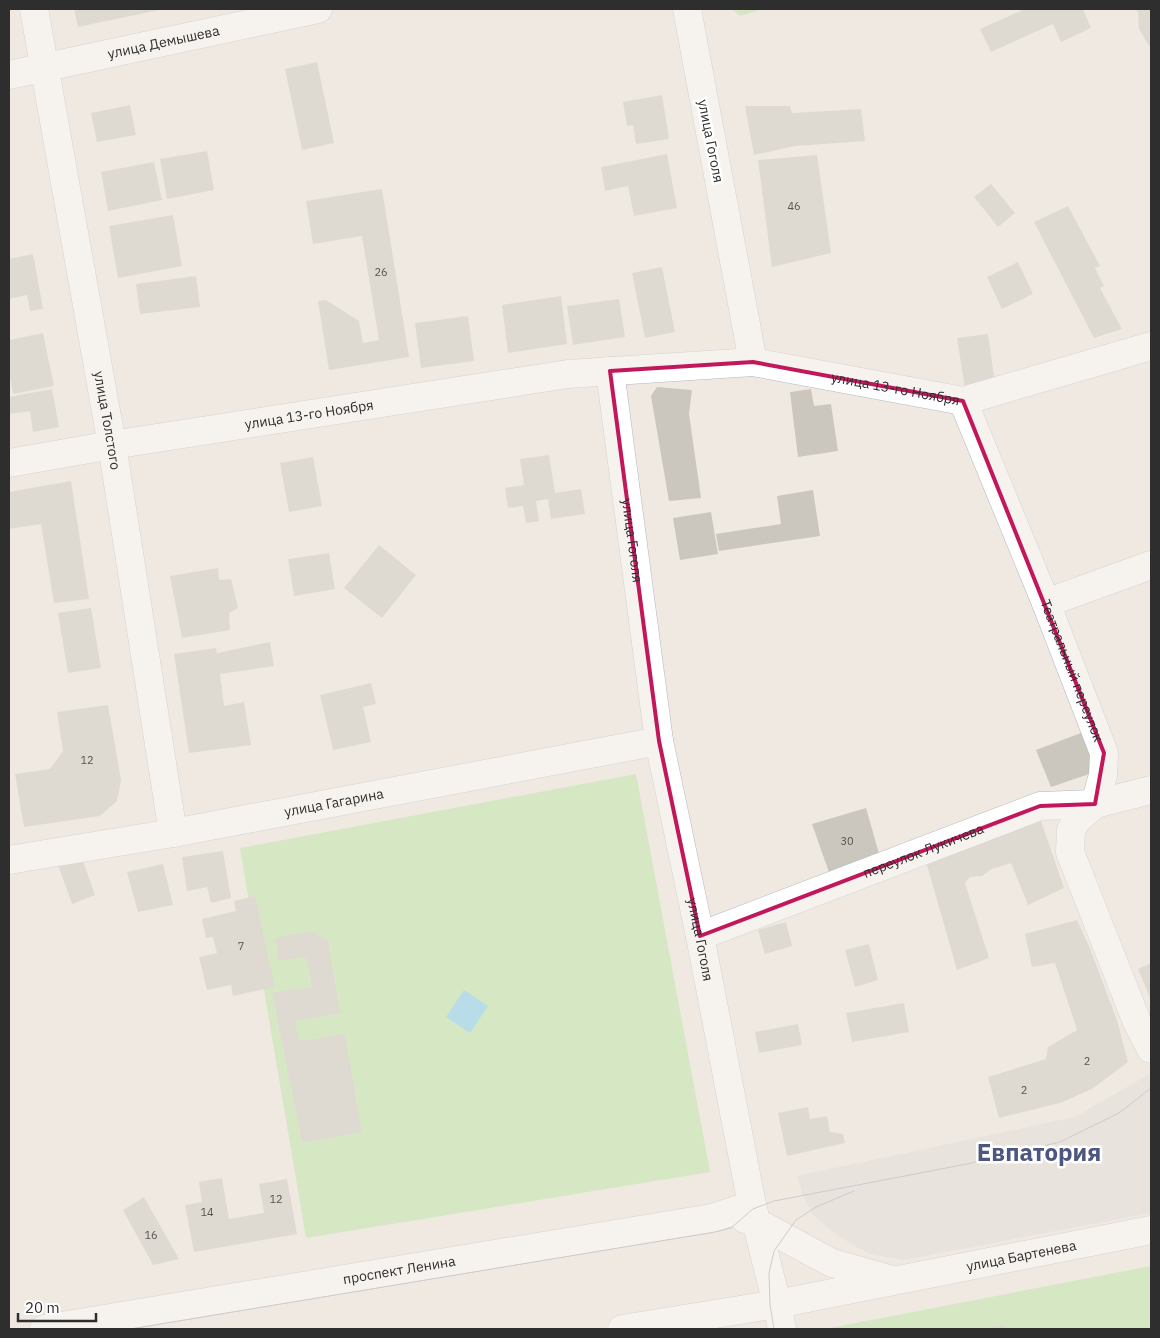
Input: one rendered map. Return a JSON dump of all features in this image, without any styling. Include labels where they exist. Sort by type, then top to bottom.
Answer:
[{"type":"street","name":"улица Толстого","points":[[34,9],[112,445],[173,833]]},
{"type":"street","name":"улица Демышева","points":[[9,75],[318,9]]},
{"type":"street","name":"улица Гоголя","points":[[687,9],[753,362]]},
{"type":"street","name":"улица 13-го Ноября","points":[[753,362],[963,401],[1151,346]]},
{"type":"street","points":[[610,371],[753,362]]},
{"type":"street","name":"улица Гоголя","points":[[610,371],[659,741],[700,936],[754,1213],[779,1316]]},
{"type":"street","name":"улица 13-го Ноября","points":[[9,464],[112,445],[568,374],[610,371]]},
{"type":"street","name":"Театральный переулок","points":[[963,401],[1046,603],[1104,753],[1103,775],[1095,804]]},
{"type":"street","points":[[1046,603],[1151,565]]},
{"type":"street","name":"улица Гагарина","points":[[9,860],[173,833],[659,741]]},
{"type":"street","name":"переулок Лукичева","points":[[700,936],[1040,806],[1095,804],[1151,790]]},
{"type":"street","points":[[1095,804],[1077,820],[1071,830],[1070,852],[1137,1022],[1151,1049]]},
{"type":"street","name":"проспект Ленина","points":[[44,1329],[712,1218],[742,1218],[754,1213],[832,1263],[892,1280]]},
{"type":"street","name":"улица Бартенева","points":[[779,1316],[892,1280],[1151,1230]]},
{"type":"street","points":[[622,1329],[779,1316]]},
{"type":"highlighted area","points":[[753,362],[963,401],[1104,753],[1095,804],[1040,806],[700,936],[659,741],[610,371]]},
{"type":"green space","points":[[732,9],[763,9],[740,16]]},
{"type":"green space","points":[[636,774],[710,1172],[306,1238],[240,848]]},
{"type":"green space","points":[[1151,1266],[1151,1329],[825,1329]]},
{"type":"shaded area","points":[[1151,1073],[1151,1213],[903,1260],[869,1254],[838,1236],[813,1215],[803,1196],[797,1176],[1075,1117]]},
{"type":"water","points":[[464,990],[488,1006],[470,1033],[446,1017]]},
{"type":"building","points":[[74,9],[159,9],[159,10],[78,27]]},
{"type":"building","points":[[1025,9],[1083,9],[1091,28],[1061,42],[1053,24],[991,52],[980,29]]},
{"type":"building","points":[[1135,9],[1151,9],[1151,49],[1139,29],[1138,12]]},
{"type":"building","points":[[317,62],[334,143],[302,150],[285,69]]},
{"type":"building","points":[[662,95],[669,139],[636,144],[633,125],[627,126],[623,102]]},
{"type":"building","points":[[130,105],[136,135],[97,142],[91,113]]},
{"type":"building","points":[[745,106],[790,106],[792,113],[861,109],[865,141],[795,146],[754,155]]},
{"type":"building","points":[[207,151],[214,190],[167,199],[160,159]]},
{"type":"building","points":[[667,154],[677,208],[634,216],[628,186],[605,191],[601,167]]},
{"type":"building","points":[[817,155],[831,253],[772,267],[758,160]]},
{"type":"building","points":[[154,162],[162,200],[108,211],[101,172]]},
{"type":"building","points":[[991,184],[1015,213],[998,227],[974,197]]},
{"type":"building","points":[[382,189],[409,357],[329,370],[318,301],[326,300],[359,321],[363,343],[379,340],[362,236],[313,244],[306,201]]},
{"type":"building","points":[[1068,206],[1100,266],[1095,268],[1104,286],[1100,288],[1122,329],[1094,338],[1034,222]]},
{"type":"building","points":[[173,215],[182,266],[118,278],[109,226]]},
{"type":"building","points":[[33,254],[43,309],[30,311],[27,295],[9,299],[9,259]]},
{"type":"building","points":[[1018,262],[1033,294],[1002,309],[987,277]]},
{"type":"building","points":[[662,267],[675,332],[645,338],[632,273]]},
{"type":"building","points":[[196,276],[200,307],[140,314],[136,284]]},
{"type":"building","points":[[561,296],[567,344],[508,353],[502,305]]},
{"type":"building","points":[[619,299],[625,337],[573,345],[567,306]]},
{"type":"building","points":[[468,316],[474,361],[421,368],[415,323]]},
{"type":"building","points":[[43,333],[54,386],[13,394],[9,371],[9,340]]},
{"type":"building","points":[[988,334],[995,383],[965,388],[957,338]]},
{"type":"building","points":[[657,387],[692,390],[689,414],[701,498],[669,501],[651,396]]},
{"type":"building","points":[[52,389],[59,427],[33,432],[30,411],[9,414],[9,397]]},
{"type":"building","points":[[811,389],[814,406],[831,404],[838,451],[798,457],[790,392]]},
{"type":"building","points":[[549,455],[555,493],[581,489],[585,514],[551,519],[548,499],[536,501],[539,521],[526,523],[523,506],[508,508],[505,488],[524,485],[520,459]]},
{"type":"building","points":[[313,457],[322,506],[289,512],[280,463]]},
{"type":"building","points":[[71,481],[89,599],[54,603],[41,524],[9,529],[9,492]]},
{"type":"building","points":[[813,490],[820,536],[719,551],[716,534],[781,524],[777,496]]},
{"type":"building","points":[[711,512],[718,554],[680,560],[673,518]]},
{"type":"building","points":[[379,545],[416,575],[382,618],[344,588]]},
{"type":"building","points":[[329,553],[335,589],[294,596],[288,559]]},
{"type":"building","points":[[218,568],[219,580],[231,579],[238,608],[229,613],[230,630],[182,638],[170,576]]},
{"type":"building","points":[[91,608],[101,668],[68,673],[58,613]]},
{"type":"building","points":[[270,642],[274,666],[220,674],[224,706],[244,702],[251,745],[189,753],[174,654],[216,648],[217,653]]},
{"type":"building","points":[[371,683],[376,704],[363,707],[371,742],[333,750],[320,695]]},
{"type":"building","points":[[108,705],[121,780],[117,801],[100,816],[24,827],[15,774],[50,769],[63,751],[57,712]]},
{"type":"building","points":[[1086,731],[1101,770],[1051,787],[1036,750]]},
{"type":"building","points":[[866,808],[880,857],[830,875],[812,824]]},
{"type":"building","points":[[1040,818],[1064,888],[1028,905],[1011,863],[992,869],[982,876],[970,877],[965,883],[989,958],[957,970],[927,865],[965,847]]},
{"type":"building","points":[[223,851],[231,898],[211,903],[207,887],[187,891],[182,857]]},
{"type":"building","points":[[80,853],[95,895],[72,904],[57,862]]},
{"type":"building","points":[[163,864],[173,905],[138,912],[127,872]]},
{"type":"building","points":[[255,896],[275,987],[233,996],[231,985],[207,990],[199,957],[217,953],[213,937],[206,938],[202,919],[236,911],[234,901]]},
{"type":"building","points":[[1077,920],[1117,1020],[1128,1062],[1092,1089],[1060,1103],[999,1118],[988,1077],[1046,1059],[1048,1047],[1077,1030],[1055,963],[1032,967],[1025,934]]},
{"type":"building","points":[[786,922],[792,946],[765,954],[758,930]]},
{"type":"building","points":[[312,931],[328,941],[340,1013],[295,1021],[299,1041],[345,1034],[362,1132],[302,1143],[272,993],[312,987],[306,957],[279,961],[275,938]]},
{"type":"building","points":[[869,944],[878,980],[855,987],[845,950]]},
{"type":"building","points":[[1151,963],[1151,1000],[1138,969]]},
{"type":"building","points":[[904,1003],[909,1032],[852,1042],[846,1013]]},
{"type":"building","points":[[798,1024],[802,1045],[759,1053],[755,1032]]},
{"type":"building","points":[[808,1107],[810,1119],[827,1116],[830,1132],[843,1134],[845,1143],[787,1156],[778,1113]]},
{"type":"building","points":[[222,1178],[229,1219],[264,1213],[259,1184],[287,1179],[297,1234],[194,1252],[185,1205],[202,1202],[199,1182]]},
{"type":"building","points":[[144,1197],[179,1259],[153,1265],[123,1210]]},
{"type":"building","points":[[1005,1325],[1005,1329],[987,1329],[987,1328]]},
{"type":"tram line","points":[[130,1329],[715,1232],[731,1228],[753,1209],[774,1201],[967,1164],[1060,1142],[1119,1113],[1151,1088]]},
{"type":"tram line","points":[[774,1329],[770,1305],[769,1273],[774,1251],[796,1220],[816,1207],[854,1191]]},
{"type":"district","name":"Евпатория","points":[[1039,1152]]}]
